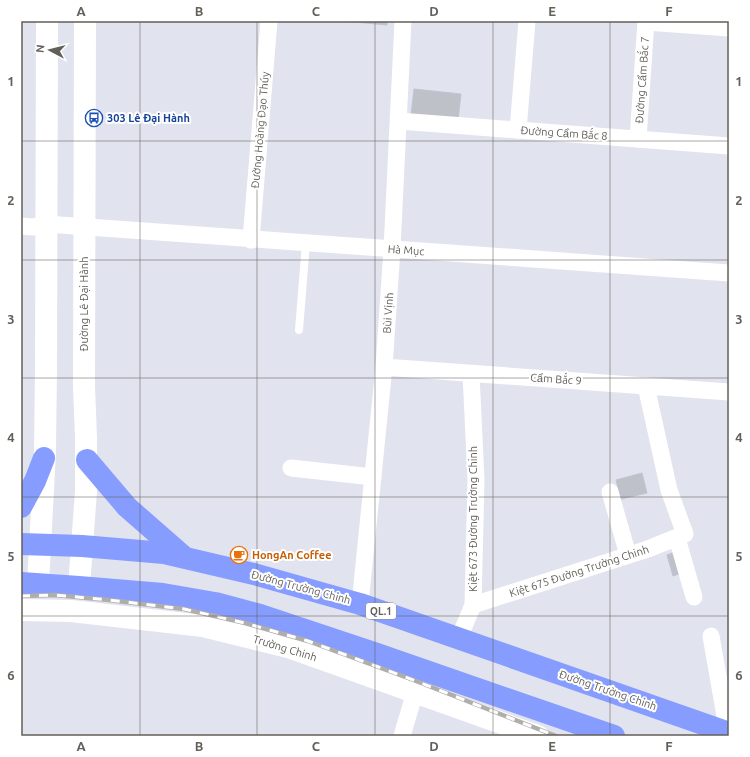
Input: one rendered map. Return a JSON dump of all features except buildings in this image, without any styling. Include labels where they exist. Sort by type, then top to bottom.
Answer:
[{"type":"highway","points":[[21,507],[36,482],[44,458]]},
{"type":"highway","points":[[87,460],[127,507],[184,557]]},
{"type":"highway","name":"Đường Trường Chinh","points":[[31,544],[82,546],[164,553],[254,574],[360,604],[728,733]]},
{"type":"highway","points":[[30,584],[163,594],[215,602],[260,615],[614,736]]},
{"type":"main road","points":[[30,584],[31,544],[44,458],[46,360],[47,21]]},
{"type":"main road","name":"Đường Lê Đại Hành","points":[[79,587],[87,460],[84,386],[85,21]]},
{"type":"main road","name":"Trường Chinh","points":[[21,610],[71,611],[203,626],[288,647],[538,736]]},
{"type":"street","name":"Đường Hoàng Đạo Thúy","points":[[251,240],[270,21]]},
{"type":"street","name":"Bùi Vịnh","points":[[360,604],[384,367],[404,21]]},
{"type":"street","points":[[518,130],[527,21]]},
{"type":"street","points":[[646,22],[729,28]]},
{"type":"street","name":"Đường Cẩm Bắc 7","points":[[638,139],[646,22]]},
{"type":"street","name":"Đường Cẩm Bắc 8","points":[[398,120],[729,146]]},
{"type":"street","name":"Hà Mục","points":[[21,226],[33,227],[46,224],[251,240],[729,273]]},
{"type":"street","name":"Cẩm Bắc 9","points":[[384,367],[729,392]]},
{"type":"street","name":"Kiệt 673 Đường Trường Chinh","points":[[459,638],[473,605],[476,480],[471,374]]},
{"type":"street","points":[[646,386],[694,597]]},
{"type":"street","points":[[291,468],[373,477]]},
{"type":"street","points":[[610,492],[628,555]]},
{"type":"street","name":"Kiệt 675 Đường Trường Chinh","points":[[473,605],[648,549],[681,536]]},
{"type":"street","points":[[711,636],[728,733]]},
{"type":"street","points":[[402,736],[415,692]]},
{"type":"lane","points":[[299,330],[306,243]]},
{"type":"railway","points":[[21,596],[55,595],[184,609],[245,623],[308,641],[416,681],[556,736]]},
{"type":"place","name":"303 Lê Đại Hành","points":[[94,118]]},
{"type":"place","name":"HongAn Coffee","points":[[239,555]]}]
